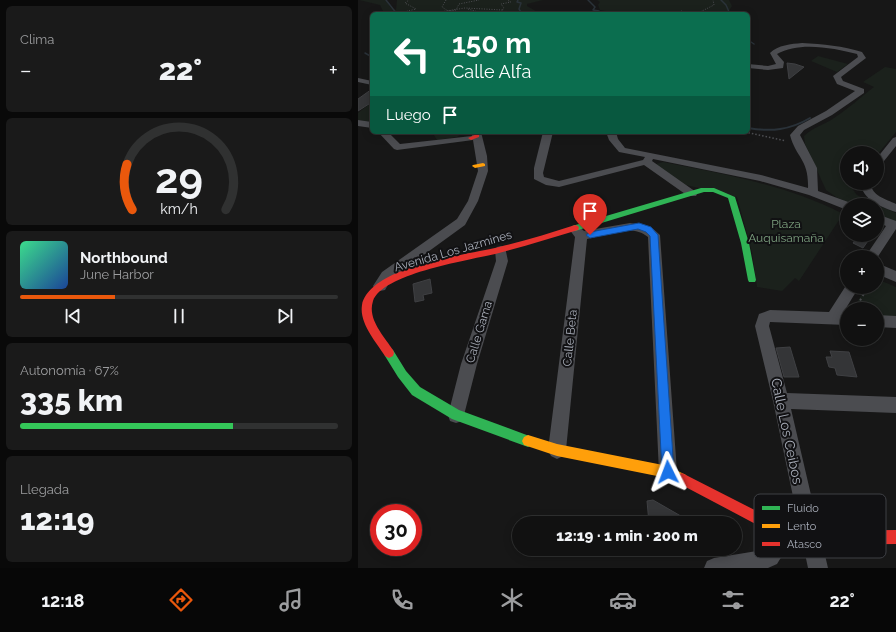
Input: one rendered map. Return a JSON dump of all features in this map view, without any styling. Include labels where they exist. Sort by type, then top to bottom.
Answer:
[{"type":"street","points":[[750,66],[768,68],[780,66],[780,62],[773,53],[776,49],[817,45],[860,53],[862,58],[837,76],[840,82],[861,91],[829,113],[801,128],[795,135],[797,144],[806,154],[812,168],[814,175],[813,193]]},
{"type":"street","points":[[358,80],[370,83]]},
{"type":"street","points":[[358,84],[370,86]]},
{"type":"street","points":[[358,123],[370,126]]},
{"type":"street","points":[[380,286],[388,276],[461,222],[473,201],[479,165],[473,134],[402,147],[397,146],[385,134]]},
{"type":"street","points":[[548,134],[548,142],[537,172],[539,179],[550,183],[559,184],[648,160]]},
{"type":"street","points":[[611,134],[622,150],[648,160],[761,178],[813,193],[840,203]]},
{"type":"street","points":[[884,155],[896,140]]},
{"type":"street","points":[[648,160],[692,194],[714,190],[731,197],[745,243],[752,280]]},
{"type":"street","points":[[869,190],[874,198],[896,208]]},
{"type":"street","name":"Avenida Los Jazmines","points":[[692,194],[578,232],[418,271],[380,286],[367,300],[362,315],[416,392],[456,415],[497,431],[557,450],[668,472],[754,517]]},
{"type":"street","points":[[876,250],[894,224],[884,220]]},
{"type":"street","points":[[578,232],[639,226],[648,230],[654,235],[668,472]]},
{"type":"street","name":"Calle Beta","points":[[557,450],[578,232]]},
{"type":"street","name":"Calle Gama","points":[[456,415],[469,364],[502,261],[501,250]]},
{"type":"street","points":[[884,271],[896,277]]},
{"type":"street","name":"Calle Los Ceibos","points":[[801,494],[781,401],[762,326],[764,318],[770,316],[840,319]]},
{"type":"street","points":[[884,321],[896,322]]},
{"type":"street","points":[[781,401],[896,405]]},
{"type":"street","name":"Avenida Los Jazmines","points":[[886,537],[896,537]]},
{"type":"street","points":[[714,568],[760,561],[766,558]]},
{"type":"path","points":[[404,12],[416,9],[405,3],[409,0]]},
{"type":"path","points":[[446,0],[442,7],[446,10],[456,11],[459,4],[479,0]]},
{"type":"path","points":[[436,12],[478,7],[503,10],[504,8],[501,4],[510,2],[507,0]]},
{"type":"path","points":[[700,12],[714,5],[715,2],[713,0]]},
{"type":"path","points":[[463,8],[477,12]]},
{"type":"path","points":[[750,133],[797,144]]},
{"type":"green space","points":[[359,0],[386,0],[391,8],[396,10],[397,0],[543,0],[527,4],[527,6],[538,12],[382,12],[383,11],[380,5]]},
{"type":"green space","points":[[597,0],[729,0],[732,6],[728,12],[610,12],[600,10],[598,5],[600,2]]},
{"type":"green space","points":[[818,56],[848,64],[837,72],[811,61]]},
{"type":"green space","points":[[885,67],[896,69],[896,132],[884,147],[840,146],[840,190],[853,190],[857,195],[863,198],[840,199],[826,190],[805,144],[804,136],[811,130],[830,120],[849,107],[874,87],[863,82]]},
{"type":"green space","points":[[370,104],[370,122],[358,120],[358,113]]},
{"type":"green space","points":[[433,134],[462,134],[457,137],[437,140]]},
{"type":"green space","name":"Plaza Auquisamaña","points":[[663,162],[732,176],[777,188],[800,195],[840,213],[840,219],[799,281],[795,278],[782,291],[757,287],[752,252],[737,197],[686,185],[656,164]]},
{"type":"green space","points":[[884,208],[896,213],[896,222],[884,218]]},
{"type":"green space","points":[[884,282],[896,287],[896,318],[884,317],[884,302],[857,302],[862,294],[884,294]]},
{"type":"building","points":[[787,63],[795,64],[804,67],[789,79]]},
{"type":"building","points":[[370,90],[370,103],[358,111],[358,99]]},
{"type":"building","points":[[854,242],[867,242],[863,248],[853,243]]},
{"type":"building","points":[[430,279],[432,293],[423,295],[424,300],[415,302],[413,284]]},
{"type":"building","points":[[790,347],[799,377],[784,377],[776,348]]},
{"type":"building","points":[[830,351],[849,352],[857,377],[837,375],[835,368],[829,367],[826,357],[832,357]]},
{"type":"building","points":[[653,500],[681,516],[648,516],[647,501]]},
{"type":"waterway","points":[[386,0],[395,12]]},
{"type":"waterway","points":[[518,0],[517,2],[521,3],[519,9],[521,12]]},
{"type":"waterway","points":[[588,0],[595,7],[593,10],[599,12]]},
{"type":"waterway","points":[[721,0],[726,5],[729,12]]},
{"type":"waterway","points":[[750,41],[754,44]]},
{"type":"waterway","points":[[365,53],[370,56]]},
{"type":"waterway","points":[[750,128],[765,130],[780,129],[795,125],[810,118]]},
{"type":"traffic: fast","points":[[575,228],[704,190],[714,190],[731,197],[745,243],[752,280]]},
{"type":"traffic: fast","points":[[389,353],[402,374],[416,391],[456,415],[528,441]]},
{"type":"traffic: slow","points":[[475,166],[483,165]]},
{"type":"traffic: slow","points":[[528,441],[557,450],[668,472],[682,479]]},
{"type":"traffic: jam","points":[[471,138],[477,136]]},
{"type":"traffic: jam","points":[[389,353],[367,318],[366,309],[368,302],[371,294],[377,288],[388,281],[415,270],[487,253],[575,228]]},
{"type":"traffic: jam","points":[[682,479],[754,516]]},
{"type":"traffic: jam","points":[[886,537],[896,537]]},
{"type":"route","points":[[590,235],[639,226],[648,230],[654,235],[668,472]]}]
